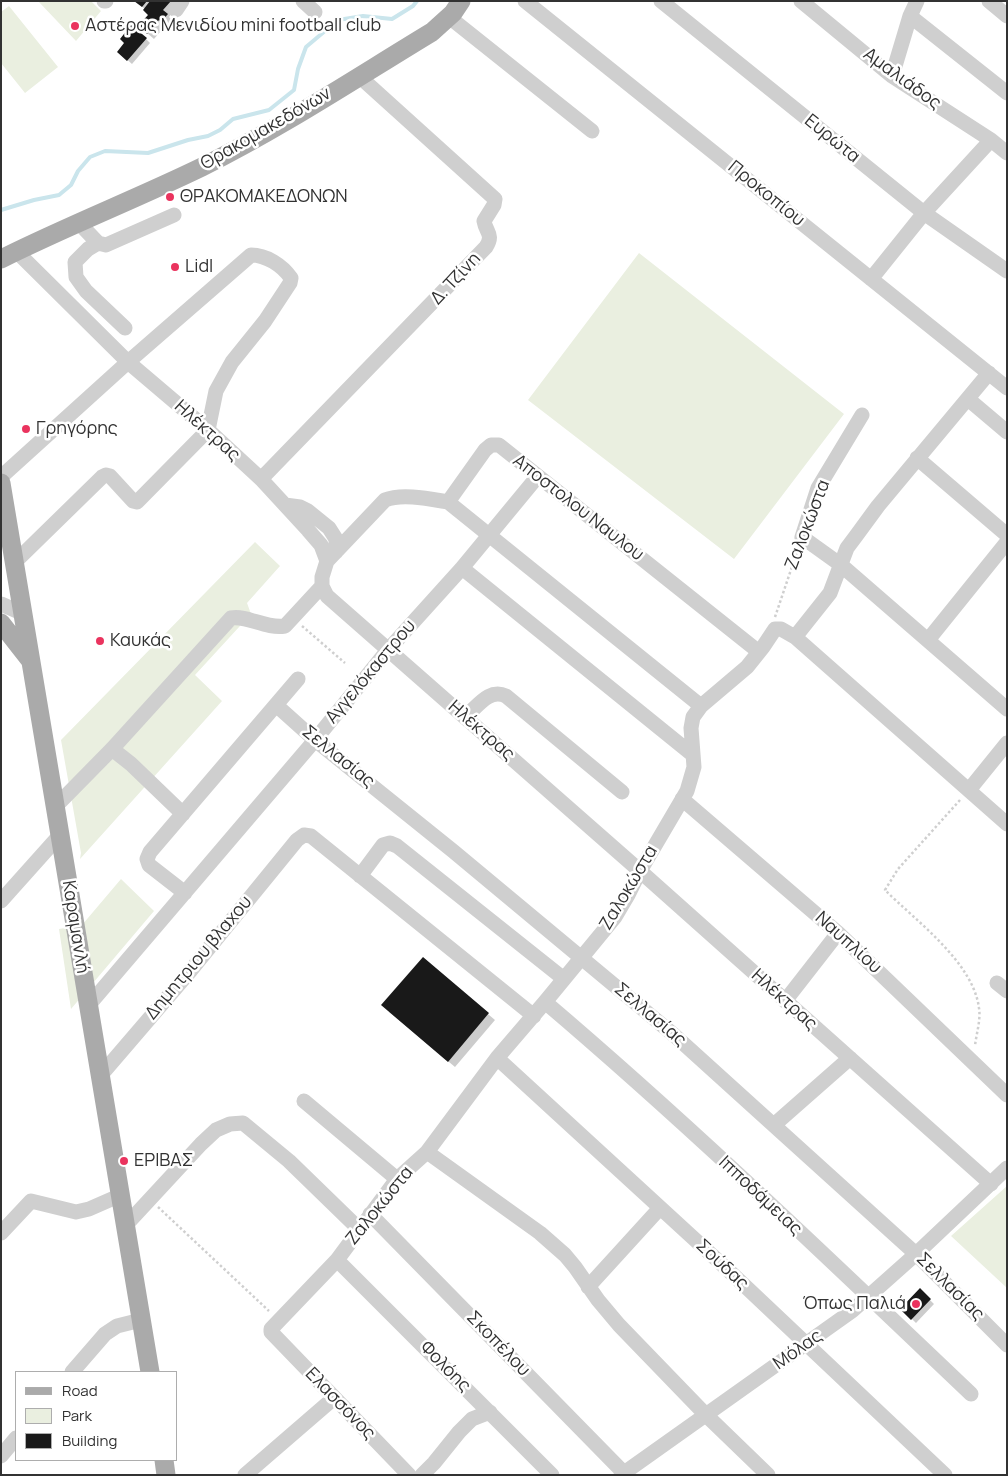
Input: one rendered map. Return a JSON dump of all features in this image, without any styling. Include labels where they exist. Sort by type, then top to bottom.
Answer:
[{"type":"main road","name":"Θρακομακεδόνων","points":[[9,255],[209,163],[267,133],[432,32],[449,17],[461,1]]},
{"type":"main road","name":"Καραμανλή","points":[[1,483],[150,1371]]},
{"type":"main road","points":[[1,581],[14,563]]},
{"type":"main road","points":[[1,623],[32,664]]},
{"type":"main road","points":[[164,1461],[166,1475]]},
{"type":"street","points":[[303,1],[315,12]]},
{"type":"street","name":"Προκοπίου","points":[[526,1],[1007,388]]},
{"type":"street","name":"Ευρώτα","points":[[661,1],[924,212],[1007,272]]},
{"type":"street","name":"Αμαλιάδος","points":[[801,1],[892,76],[991,140],[1007,153]]},
{"type":"street","points":[[892,76],[910,16],[917,1]]},
{"type":"street","points":[[989,1],[1007,16]]},
{"type":"street","points":[[910,16],[1007,93]]},
{"type":"street","points":[[449,17],[592,131]]},
{"type":"street","name":"Δ. Τζίνη","points":[[261,480],[412,325],[490,241],[490,235],[484,221],[494,205],[495,199],[360,77]]},
{"type":"street","points":[[872,279],[924,212],[991,140]]},
{"type":"street","points":[[78,222],[98,243],[106,245],[174,216]]},
{"type":"street","points":[[98,243],[88,249],[75,262],[76,277],[86,291],[125,328]]},
{"type":"street","name":"Ηλέκτρας","points":[[9,255],[128,362],[208,430],[261,480],[332,556]]},
{"type":"street","points":[[1,477],[250,255],[260,255],[274,262],[287,272],[291,278],[290,283],[266,321],[232,362],[216,391],[208,430],[137,502],[133,501],[110,476],[102,477],[14,563]]},
{"type":"street","points":[[794,636],[830,593],[848,548],[878,506],[989,373]]},
{"type":"street","points":[[968,398],[1007,432]]},
{"type":"street","name":"Ζαλοκώστα","points":[[802,537],[818,488],[862,415]]},
{"type":"street","name":"Αποστολου Ναυλου","points":[[448,502],[485,450],[491,445],[499,445],[759,652]]},
{"type":"street","points":[[917,458],[1007,535]]},
{"type":"street","name":"Αγγελόκαστρου","points":[[88,1006],[315,740],[388,650],[462,568],[538,476]]},
{"type":"street","points":[[55,806],[112,749],[232,618],[238,617],[276,628],[285,626],[294,618],[322,586],[322,577],[332,556],[385,500],[391,497],[423,498],[448,502],[701,706]]},
{"type":"street","points":[[802,537],[841,565],[1007,709]]},
{"type":"street","points":[[928,640],[1007,542]]},
{"type":"street","points":[[462,568],[693,755]]},
{"type":"street","name":"Ηλέκτρας","points":[[322,586],[328,596],[388,650],[640,871],[991,1184]]},
{"type":"street","points":[[1,604],[24,614]]},
{"type":"street","points":[[1,616],[11,617],[24,614]]},
{"type":"street","points":[[775,629],[781,629],[794,636],[1007,824]]},
{"type":"street","name":"Ζαλοκώστα","points":[[274,1326],[337,1260],[397,1179],[427,1152],[497,1058],[534,1016],[621,908],[640,871],[687,791],[694,767],[691,728],[693,717],[701,706],[748,667],[775,629]]},
{"type":"street","points":[[185,893],[149,865],[148,858],[150,852],[298,679]]},
{"type":"street","points":[[465,717],[491,694],[499,693],[506,696],[622,792]]},
{"type":"street","name":"Σελλασίας","points":[[276,705],[315,740],[582,957],[674,1035],[775,1124],[916,1254],[1007,1345]]},
{"type":"street","points":[[969,790],[1007,743]]},
{"type":"street","points":[[112,749],[131,764],[183,814]]},
{"type":"street","name":"Ναυπλίου","points":[[682,799],[838,933],[1007,1095]]},
{"type":"street","points":[[1,901],[60,835]]},
{"type":"street","name":"Δημητριου βλαχου","points":[[100,1076],[304,835],[311,836],[360,876]]},
{"type":"street","points":[[534,1016],[360,876],[383,845],[390,843],[396,846],[564,979]]},
{"type":"street","points":[[785,1001],[838,933]]},
{"type":"street","name":"Ιπποδάμειας","points":[[545,1002],[603,1051],[683,1124],[971,1394]]},
{"type":"street","name":"Σούδας","points":[[497,1058],[945,1475]]},
{"type":"street","points":[[775,1124],[850,1058]]},
{"type":"street","points":[[304,1101],[397,1179]]},
{"type":"street","points":[[126,1225],[216,1130],[230,1124],[242,1124],[289,1161],[359,1229]]},
{"type":"street","points":[[427,1152],[545,1238],[565,1255],[619,1325],[706,1415],[768,1475]]},
{"type":"street","name":"Μόλας","points":[[623,1474],[806,1345],[869,1297],[1007,1168]]},
{"type":"street","points":[[1,1233],[31,1201],[76,1212],[88,1209],[120,1195]]},
{"type":"street","points":[[588,1287],[660,1208]]},
{"type":"street","name":"Σκοπέλου","points":[[370,1214],[623,1474]]},
{"type":"street","name":"Φολόης","points":[[337,1260],[552,1475]]},
{"type":"street","points":[[73,1371],[105,1334],[116,1326],[142,1320]]},
{"type":"street","name":"Ελασσόνος","points":[[274,1326],[334,1398],[409,1475]]},
{"type":"street","points":[[245,1475],[334,1398]]},
{"type":"street","points":[[422,1475],[472,1419],[490,1412]]},
{"type":"street","points":[[1,1456],[15,1439]]},
{"type":"path","name":"Ζαλοκώστα","points":[[775,629],[775,615],[802,537]]},
{"type":"path","points":[[294,618],[345,663]]},
{"type":"path","points":[[969,790],[898,869],[885,890],[941,942],[965,974],[976,993],[980,1010],[973,1063]]},
{"type":"path","points":[[150,1199],[274,1326]]},
{"type":"green space","name":"Αστέρας Μενιδίου mini football club","points":[[38,1],[91,1],[101,11],[76,41]]},
{"type":"green space","points":[[9,6],[58,67],[25,93],[1,63],[1,12]]},
{"type":"green space","points":[[639,253],[844,414],[734,559],[528,400]]},
{"type":"green space","points":[[255,542],[280,566],[247,603],[251,614],[195,675],[222,701],[80,859],[81,853],[61,740]]},
{"type":"green space","points":[[121,879],[154,911],[71,1009],[59,929],[82,925]]},
{"type":"green space","points":[[1007,1186],[1007,1288],[951,1236]]},
{"type":"building","points":[[134,1],[147,1],[142,7]]},
{"type":"building","points":[[150,1],[171,1],[163,10],[168,14],[161,22],[159,20],[147,34],[138,26],[148,15],[143,10]]},
{"type":"building","points":[[131,25],[147,38],[127,61],[117,52],[124,43],[120,39]]},
{"type":"building","points":[[423,957],[489,1013],[448,1062],[381,1005]]},
{"type":"building","name":"Όπως Παλιά","points":[[920,1288],[931,1299],[911,1320],[900,1309]]},
{"type":"waterway","points":[[1,210],[59,195],[71,185],[78,171],[90,157],[105,151],[148,153],[188,140],[208,136],[220,130],[233,119],[269,110],[294,90],[298,69],[306,47],[338,20],[363,16],[392,19],[413,6],[417,1]]},
{"type":"place","name":"Αστέρας Μενιδίου mini football club","points":[[75,26]]},
{"type":"place","name":"ΘΡΑΚΟΜΑΚΕΔΟΝΩΝ","points":[[170,197]]},
{"type":"place","name":"Lidl","points":[[175,267]]},
{"type":"place","name":"Γρηγόρης","points":[[26,429]]},
{"type":"place","name":"Καυκάς","points":[[100,641]]},
{"type":"place","name":"ΕΡΙΒΑΣ","points":[[124,1161]]},
{"type":"place","name":"Όπως Παλιά","points":[[916,1304]]}]
